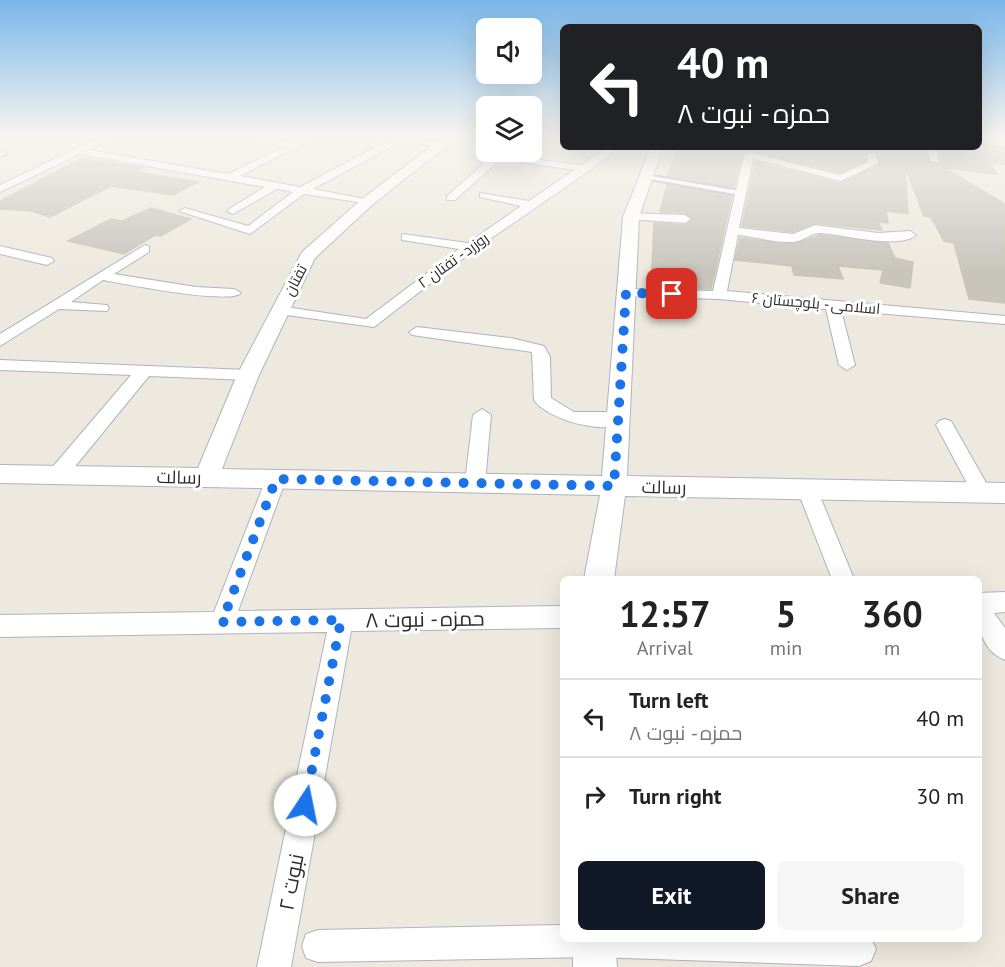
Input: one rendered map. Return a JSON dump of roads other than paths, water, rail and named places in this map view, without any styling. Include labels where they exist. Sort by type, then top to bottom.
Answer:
[{"type":"street","points":[[0,189],[18,180]]},
{"type":"street","points":[[240,180],[367,202]]},
{"type":"street","points":[[185,211],[250,230],[301,190],[320,180]]},
{"type":"street","name":"تفتان","points":[[206,478],[248,375],[308,256],[367,202],[396,180]]},
{"type":"street","points":[[451,198],[471,180]]},
{"type":"street","name":"روزرد - تفتان ۲","points":[[279,310],[369,324],[470,247],[570,180]]},
{"type":"street","points":[[599,576],[614,486],[631,217],[645,180]]},
{"type":"street","points":[[719,295],[743,180]]},
{"type":"street","points":[[233,212],[275,186]]},
{"type":"street","points":[[484,195],[532,205]]},
{"type":"street","points":[[631,217],[684,219]]},
{"type":"street","points":[[732,230],[783,238],[795,238],[809,230],[824,228],[879,237],[910,235]]},
{"type":"street","points":[[406,237],[470,247]]},
{"type":"street","points":[[0,341],[145,249]]},
{"type":"street","points":[[0,250],[47,261]]},
{"type":"street","points":[[101,276],[196,291],[234,293]]},
{"type":"street","name":"اسلامی - بلوچستان ۶","points":[[626,293],[719,295],[832,303],[1005,320]]},
{"type":"street","points":[[832,303],[847,364]]},
{"type":"street","points":[[56,305],[102,308]]},
{"type":"street","points":[[417,332],[511,342],[538,349],[542,357],[543,400],[557,413],[587,421],[618,418]]},
{"type":"street","points":[[0,365],[248,375]]},
{"type":"street","points":[[57,475],[144,371]]},
{"type":"street","points":[[475,483],[482,415]]},
{"type":"street","points":[[945,425],[994,493]]},
{"type":"street","name":"رسالت","points":[[0,474],[994,493]]},
{"type":"street","points":[[222,622],[276,479]]},
{"type":"street","points":[[807,489],[842,576]]},
{"type":"street","points":[[982,603],[1005,602]]},
{"type":"street","points":[[982,615],[1005,648]]},
{"type":"street","name":"حمزه - نبوت ۸","points":[[0,626],[560,617]]},
{"type":"street","name":"نبوت ۲","points":[[274,967],[341,620]]},
{"type":"street","points":[[318,946],[859,949]]},
{"type":"lane","points":[[664,180],[740,193]]}]
